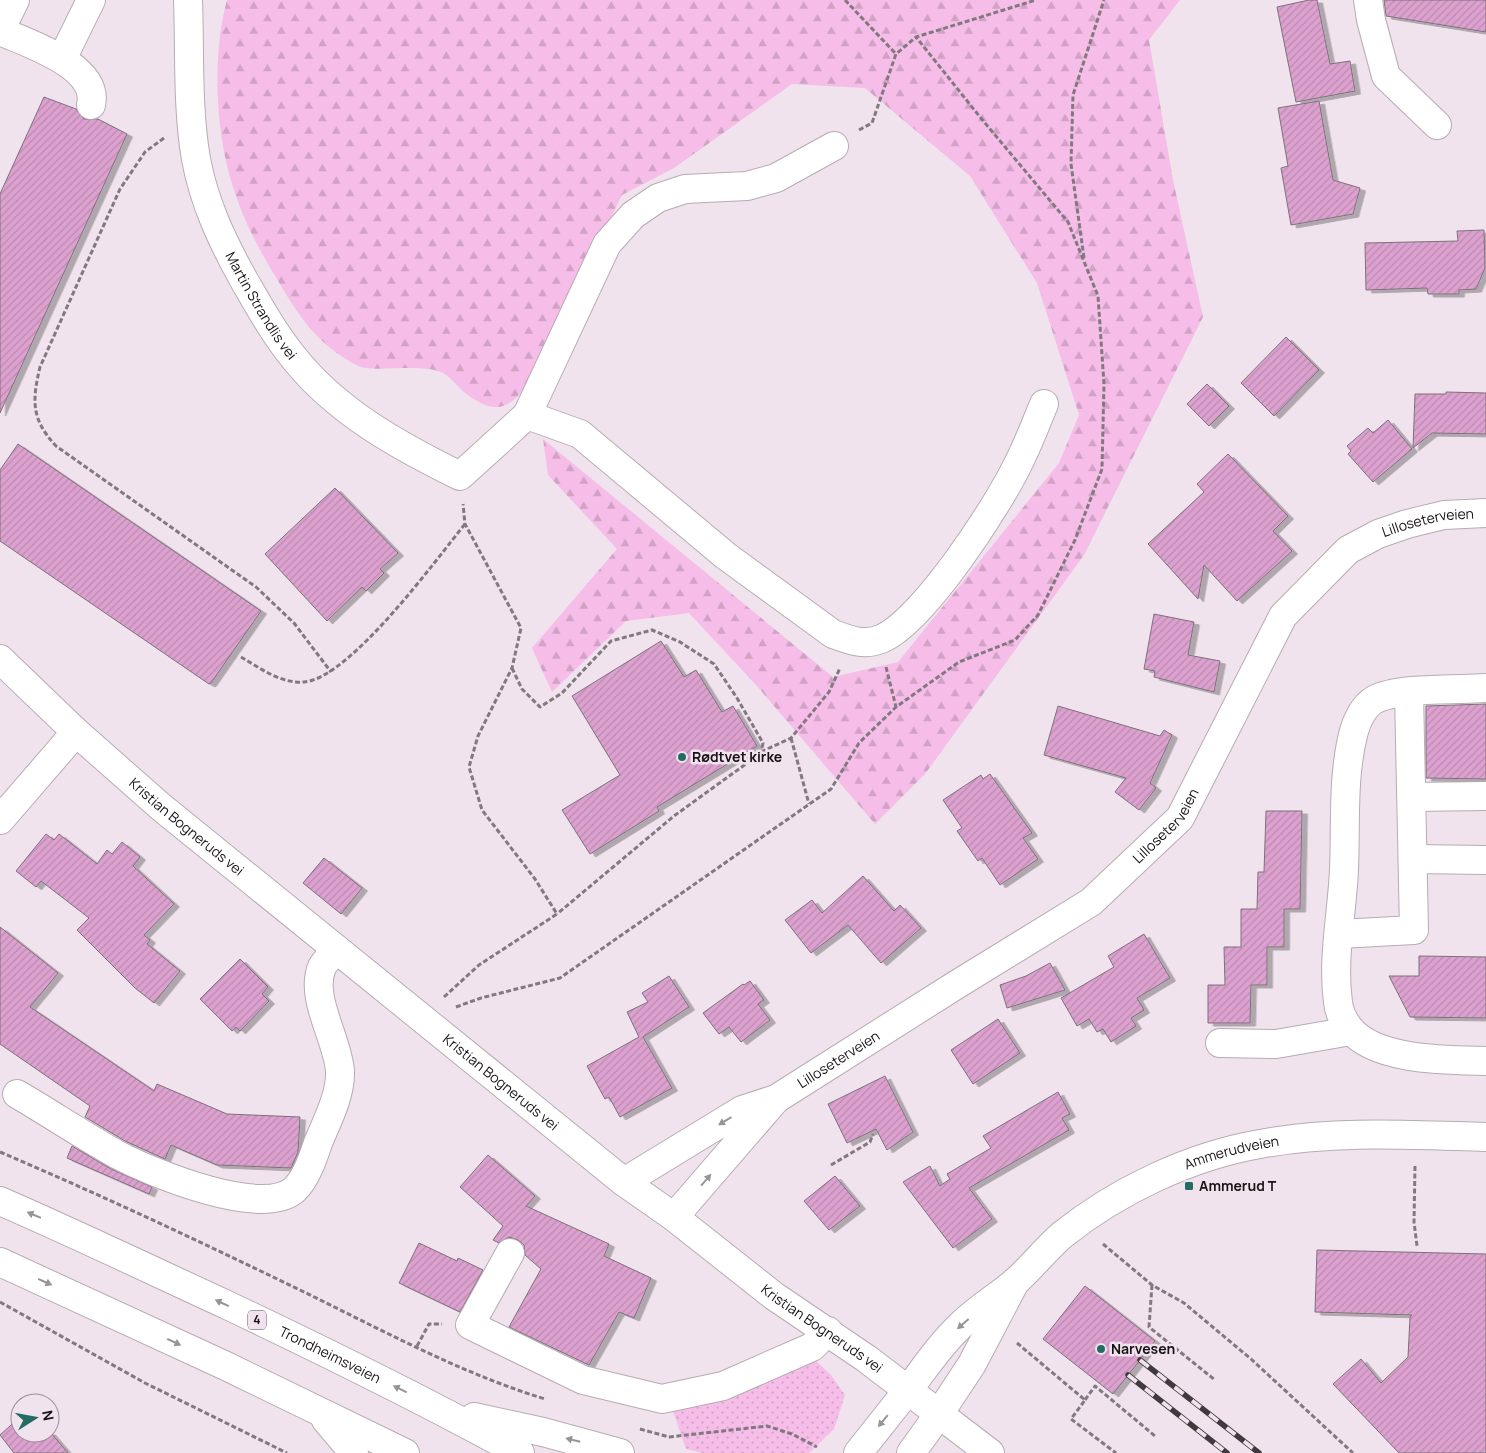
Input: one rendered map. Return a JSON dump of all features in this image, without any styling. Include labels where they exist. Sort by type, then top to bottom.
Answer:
[{"type":"main road","points":[[15,0],[0,31],[62,59],[88,82],[92,91],[91,105]]},
{"type":"main road","points":[[62,59],[91,0]]},
{"type":"main road","name":"Martin Strandlis vei","points":[[188,0],[193,128],[196,158],[205,197],[218,230],[266,318],[294,358],[320,387],[379,432],[460,476],[527,415]]},
{"type":"main road","points":[[1368,0],[1371,20],[1386,76],[1437,125]]},
{"type":"main road","points":[[834,146],[776,178],[747,186],[685,189],[658,198],[633,215],[607,244],[527,415],[580,434],[726,556],[833,634],[866,641],[895,632],[911,619],[940,584],[983,523],[1020,462],[1044,404]]},
{"type":"main road","name":"Lilloseterveien","points":[[624,1182],[742,1110],[776,1099],[1091,902],[1180,818],[1283,616],[1348,550],[1378,534],[1407,524],[1444,515],[1486,513]]},
{"type":"main road","name":"Kristian Bogneruds vei","points":[[2,664],[161,807],[624,1182],[674,1217],[774,1296],[828,1331],[990,1453]]},
{"type":"main road","points":[[1486,688],[1394,694],[1373,700],[1362,712],[1354,730],[1346,777],[1344,870],[1336,982],[1338,1005],[1344,1022],[1363,1042],[1424,1058],[1486,1060]]},
{"type":"main road","points":[[1339,934],[1414,930],[1409,692]]},
{"type":"main road","points":[[0,820],[76,732]]},
{"type":"main road","points":[[1412,797],[1486,796]]},
{"type":"main road","points":[[1413,859],[1486,860]]},
{"type":"main road","points":[[17,1094],[119,1155],[178,1179],[230,1197],[258,1200],[284,1195],[294,1190],[312,1160],[338,1089],[340,1072],[337,1055],[320,996],[322,967],[336,950]]},
{"type":"main road","points":[[1220,1044],[1276,1044],[1351,1031]]},
{"type":"main road","name":"Lilloseterveien","points":[[674,1217],[776,1099]]},
{"type":"main road","name":"Ammerudveien","points":[[858,1453],[958,1327],[1014,1282],[1062,1236],[1089,1216],[1152,1180],[1223,1152],[1260,1144],[1340,1136],[1486,1137]]},
{"type":"main road","name":"Trondheimsveien","points":[[0,1201],[69,1230],[444,1411],[520,1453]]},
{"type":"main road","points":[[510,1254],[470,1325],[583,1380],[662,1399],[722,1386],[812,1347],[828,1331]]},
{"type":"main road","points":[[0,1262],[405,1453]]},
{"type":"main road","name":"Ammerudveien","points":[[912,1453],[972,1364],[1014,1282]]},
{"type":"main road","points":[[318,1411],[354,1453]]},
{"type":"main road","points":[[444,1411],[543,1432],[620,1453]]},
{"type":"path","points":[[845,0],[896,54]]},
{"type":"path","points":[[834,146],[872,123],[896,54],[916,37],[1036,0]]},
{"type":"path","points":[[1085,264],[1071,164],[1073,95],[1104,0]]},
{"type":"path","points":[[450,1010],[481,998],[560,978],[831,789],[859,744],[896,707],[959,662],[1014,640],[1038,614],[1075,540],[1102,469],[1104,384],[1098,296],[1068,222],[916,37]]},
{"type":"path","points":[[193,128],[170,135],[151,147],[134,166],[120,189],[40,367],[35,389],[36,419],[44,433],[56,446],[256,587],[294,622],[331,672]]},
{"type":"path","points":[[241,656],[268,673],[294,682],[318,679],[331,672],[371,637],[465,524],[521,628],[512,668],[478,736],[469,767],[482,810],[530,872],[557,914]]},
{"type":"path","points":[[512,668],[522,689],[540,707],[562,694],[611,641],[652,630],[680,642],[714,664],[737,698],[763,743],[761,752]]},
{"type":"path","points":[[439,1002],[479,965],[557,914],[674,816],[761,752],[791,738],[829,692],[866,641],[896,707]]},
{"type":"path","points":[[791,738],[809,804]]},
{"type":"path","points":[[831,1165],[870,1142],[873,1134]]},
{"type":"path","points":[[0,1152],[154,1219],[502,1386],[548,1400]]},
{"type":"path","points":[[1415,1163],[1414,1222],[1417,1246]]},
{"type":"path","points":[[1103,1244],[1152,1285],[1184,1303],[1251,1359],[1353,1453]]},
{"type":"path","points":[[1152,1285],[1149,1327],[1215,1380]]},
{"type":"path","points":[[0,1302],[145,1382],[287,1453]]},
{"type":"path","points":[[1013,1339],[1085,1400]]},
{"type":"path","points":[[1116,1453],[1071,1420],[1096,1386],[1155,1436]]},
{"type":"path","points":[[632,1426],[669,1438],[767,1426],[792,1434],[817,1447]]},
{"type":"green space","points":[[227,0],[1180,0],[1149,40],[1173,180],[1203,317],[1084,555],[925,774],[875,824],[756,685],[689,613],[626,621],[552,692],[532,648],[617,549],[548,475],[543,439],[833,677],[898,662],[1059,463],[1079,415],[1037,283],[970,176],[865,88],[792,84],[674,168],[622,195],[537,370],[522,392],[506,405],[498,407],[488,406],[464,392],[441,372],[420,368],[374,369],[358,366],[344,358],[321,339],[293,306],[264,257],[242,211],[227,165],[222,142],[219,118],[218,69],[222,22]]},
{"type":"green space","points":[[814,1359],[831,1375],[845,1395],[834,1429],[809,1453],[703,1453],[686,1449],[672,1408]]},
{"type":"building","points":[[1317,0],[1330,64],[1350,61],[1355,91],[1296,102],[1277,7]]},
{"type":"building","points":[[1384,0],[1486,0],[1486,32],[1386,16]]},
{"type":"building","points":[[44,97],[76,109],[84,119],[98,119],[127,134],[0,413],[0,194]]},
{"type":"building","points":[[1319,101],[1333,180],[1360,188],[1353,214],[1291,225],[1281,168],[1288,166],[1278,108]]},
{"type":"building","points":[[1484,230],[1485,268],[1476,289],[1459,290],[1459,294],[1428,294],[1427,288],[1366,290],[1365,243],[1458,241],[1457,231]]},
{"type":"building","points":[[1286,337],[1319,370],[1274,416],[1241,383]]},
{"type":"building","points":[[1207,384],[1229,406],[1209,426],[1187,404]]},
{"type":"building","points":[[1446,392],[1486,393],[1486,434],[1432,433],[1413,448],[1415,394],[1446,394]]},
{"type":"building","points":[[1388,420],[1412,449],[1373,482],[1348,454],[1351,451],[1347,446],[1368,428],[1373,433]]},
{"type":"building","points":[[18,444],[261,611],[211,683],[209,684],[0,541],[0,470]]},
{"type":"building","points":[[1228,454],[1288,516],[1273,531],[1292,551],[1237,601],[1204,565],[1198,599],[1148,544],[1204,492],[1197,484]]},
{"type":"building","points":[[335,488],[398,553],[380,569],[384,573],[366,591],[362,587],[327,621],[265,554]]},
{"type":"building","points":[[1154,614],[1194,622],[1188,655],[1220,661],[1214,692],[1154,677],[1155,671],[1144,669]]},
{"type":"building","name":"Rødtvet kirke","points":[[661,641],[684,677],[696,670],[722,712],[733,706],[757,746],[657,807],[659,811],[590,854],[562,810],[620,775],[572,696]]},
{"type":"building","points":[[1486,704],[1486,779],[1426,778],[1426,706]]},
{"type":"building","points":[[1058,706],[1160,736],[1164,730],[1172,735],[1150,783],[1156,788],[1139,810],[1115,792],[1126,778],[1044,755]]},
{"type":"building","points":[[990,774],[1032,833],[1023,838],[1038,859],[1000,885],[982,858],[978,861],[957,831],[962,828],[943,800],[981,775],[983,779]]},
{"type":"building","points":[[1266,811],[1302,811],[1300,909],[1284,909],[1284,947],[1267,947],[1267,985],[1251,985],[1250,1023],[1208,1023],[1208,985],[1225,985],[1224,947],[1241,947],[1241,909],[1257,909],[1258,872],[1264,872]]},
{"type":"building","points":[[46,834],[54,840],[59,834],[97,864],[107,850],[112,854],[122,842],[140,857],[133,866],[174,904],[144,935],[150,940],[147,944],[180,971],[154,1003],[135,988],[77,930],[89,918],[41,881],[36,887],[16,871]]},
{"type":"building","points":[[324,858],[362,888],[341,914],[303,883]]},
{"type":"building","points":[[863,876],[894,911],[900,905],[921,928],[881,963],[848,925],[811,953],[785,920],[812,900],[822,913]]},
{"type":"building","points":[[0,927],[58,973],[30,1007],[154,1091],[157,1084],[227,1114],[300,1117],[298,1152],[291,1168],[217,1165],[171,1145],[165,1159],[125,1141],[85,1117],[90,1106],[0,1044]]},
{"type":"building","points":[[1144,934],[1170,978],[1137,998],[1144,1010],[1131,1018],[1136,1026],[1111,1042],[1103,1029],[1097,1032],[1089,1019],[1077,1026],[1061,998],[1114,967],[1108,956]]},
{"type":"building","points":[[1419,956],[1486,957],[1486,1018],[1410,1017],[1389,976],[1419,976]]},
{"type":"building","points":[[240,959],[268,987],[262,994],[269,1001],[240,1031],[236,1027],[232,1031],[200,999]]},
{"type":"building","points":[[1050,963],[1065,990],[1007,1008],[1000,985],[1026,976]]},
{"type":"building","points":[[669,976],[689,1007],[643,1037],[672,1088],[620,1117],[609,1097],[605,1099],[587,1066],[639,1037],[627,1012],[648,1002],[642,993]]},
{"type":"building","points":[[750,981],[764,1000],[758,1004],[770,1020],[741,1042],[729,1027],[719,1034],[703,1013]]},
{"type":"building","points":[[998,1019],[1020,1053],[973,1084],[951,1050]]},
{"type":"building","points":[[885,1076],[913,1132],[887,1150],[876,1129],[847,1143],[828,1104]]},
{"type":"building","points":[[1058,1092],[1070,1114],[1062,1118],[1069,1130],[969,1188],[992,1219],[953,1248],[903,1182],[930,1166],[940,1186],[950,1179],[947,1174],[991,1148],[983,1136]]},
{"type":"building","points":[[72,1146],[111,1169],[152,1187],[149,1194],[67,1158]]},
{"type":"building","points":[[488,1155],[535,1196],[526,1206],[609,1244],[604,1256],[651,1278],[634,1318],[619,1312],[589,1365],[509,1327],[541,1269],[525,1255],[524,1245],[518,1240],[509,1237],[499,1243],[493,1240],[503,1226],[460,1187]]},
{"type":"building","points":[[835,1176],[860,1206],[829,1230],[804,1201]]},
{"type":"building","points":[[419,1243],[457,1261],[458,1258],[483,1270],[460,1312],[399,1283]]},
{"type":"building","points":[[1317,1250],[1486,1254],[1486,1453],[1399,1453],[1333,1384],[1361,1359],[1381,1383],[1408,1357],[1410,1317],[1412,1315],[1315,1312]]},
{"type":"building","points":[[1085,1286],[1155,1341],[1113,1394],[1043,1339]]},
{"type":"building","points":[[10,1426],[10,1443],[59,1443],[68,1453],[14,1453],[0,1435]]},
{"type":"railway","points":[[1140,1360],[1259,1453]]},
{"type":"railway","points":[[1128,1375],[1227,1453]]},
{"type":"place","name":"Rødtvet kirke","points":[[682,757]]},
{"type":"place","name":"Ammerud T","points":[[1189,1186]]},
{"type":"place","name":"Narvesen","points":[[1101,1349]]}]
